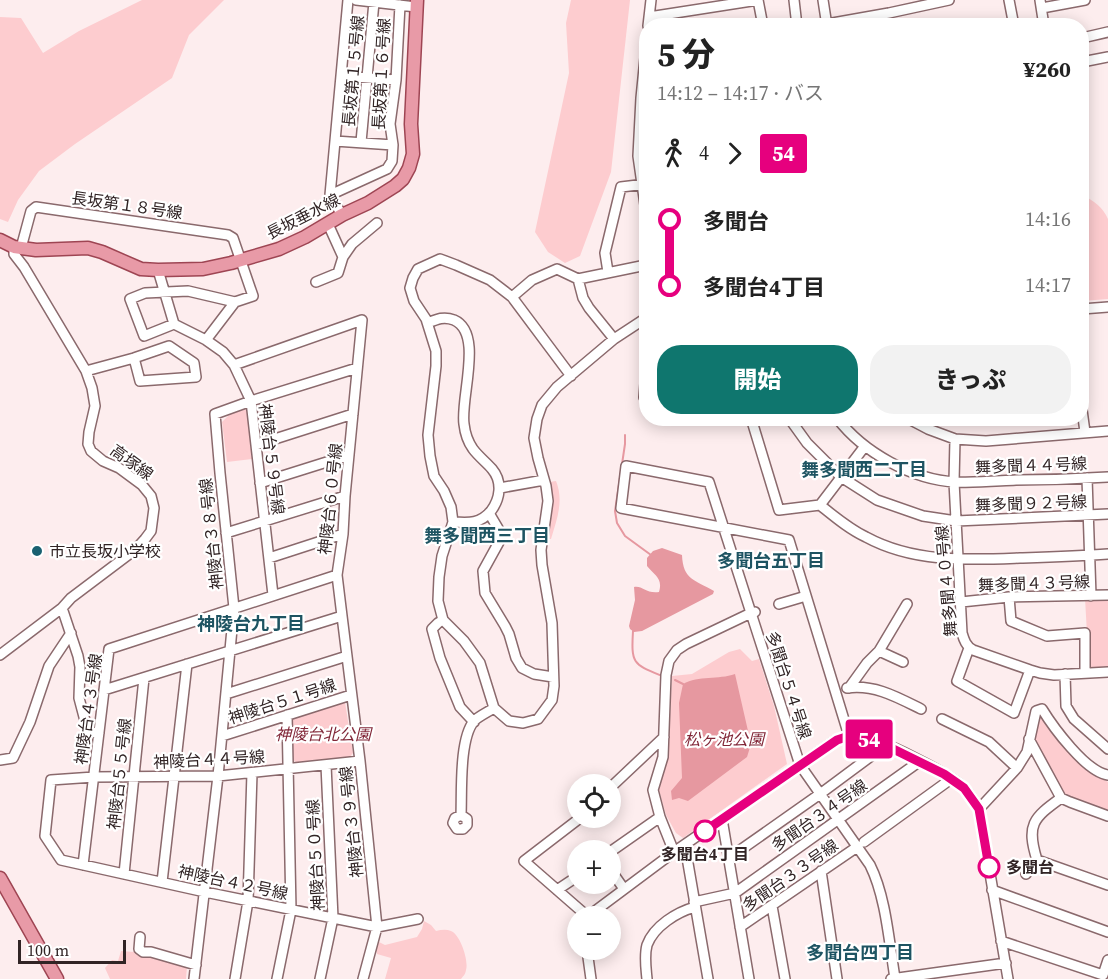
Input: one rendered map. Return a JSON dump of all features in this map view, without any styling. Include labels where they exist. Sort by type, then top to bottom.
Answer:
[{"type":"main road","name":"長坂垂水線","points":[[0,240],[17,247],[36,250],[88,248],[141,269],[203,269],[279,249],[368,203],[395,186],[403,178],[413,154],[411,124],[417,4]]},
{"type":"main road","points":[[0,878],[2,893],[49,979]]},
{"type":"main road","points":[[2,893],[57,979]]},
{"type":"street","points":[[342,215],[330,195],[348,0]]},
{"type":"street","points":[[356,0],[400,5],[417,4]]},
{"type":"street","points":[[648,18],[651,0]]},
{"type":"street","points":[[664,18],[758,0],[761,18]]},
{"type":"street","points":[[794,0],[796,18]]},
{"type":"street","points":[[823,0],[826,18]]},
{"type":"street","points":[[863,18],[949,0]]},
{"type":"street","points":[[1009,0],[1012,18]]},
{"type":"street","points":[[1041,4],[1085,0]]},
{"type":"street","name":"長坂第１５号線","points":[[361,142],[374,2]]},
{"type":"street","name":"長坂第１６号線","points":[[393,145],[390,124],[396,80],[400,5]]},
{"type":"street","points":[[1089,36],[1108,32]]},
{"type":"street","points":[[1089,61],[1108,57]]},
{"type":"street","points":[[341,76],[396,80]]},
{"type":"street","points":[[330,195],[387,169],[392,160],[393,145],[335,141]]},
{"type":"street","points":[[608,272],[605,253],[621,187],[639,185]]},
{"type":"street","name":"長坂第１８号線","points":[[17,247],[31,211],[36,207],[228,235],[233,238],[242,260]]},
{"type":"street","points":[[316,282],[338,273],[343,257],[352,244],[377,223]]},
{"type":"street","points":[[328,224],[343,257]]},
{"type":"street","name":"高塚線","points":[[0,656],[136,549],[151,531],[154,508],[151,496],[142,484],[119,468],[103,461],[91,451],[88,444],[89,432],[95,406],[86,371],[14,254],[17,247]]},
{"type":"street","points":[[572,376],[512,297],[490,280],[440,259],[418,269],[412,278],[410,288],[414,301],[428,323],[436,351],[428,435],[430,456],[434,476],[444,490],[451,507],[453,522],[442,556],[438,601],[443,621],[464,641],[480,663],[494,708],[509,721],[523,723],[538,719],[552,700],[552,623],[541,550],[548,501],[534,438],[537,419],[542,405],[557,387],[572,376],[614,339],[639,323]]},
{"type":"street","points":[[158,270],[165,292],[174,324],[144,336],[130,299],[145,292],[165,292],[188,291],[235,302],[254,296],[242,260]]},
{"type":"street","points":[[512,297],[532,280],[557,269],[579,279],[639,266]]},
{"type":"street","points":[[579,279],[583,298],[614,339]]},
{"type":"street","points":[[206,340],[235,302]]},
{"type":"street","points":[[1089,308],[1108,307]]},
{"type":"street","points":[[428,323],[436,319],[451,319],[464,329],[468,337],[470,346],[464,424],[472,448],[497,476],[500,488],[496,504],[481,520],[453,522]]},
{"type":"street","points":[[234,365],[362,320],[357,368]]},
{"type":"street","name":"神陵台５９号線","points":[[174,324],[206,340],[223,352],[234,365],[251,401],[273,595]]},
{"type":"street","points":[[86,371],[169,346],[194,363],[196,377],[141,385],[134,358]]},
{"type":"street","name":"神陵台６０号線","points":[[342,616],[337,575],[343,534],[357,368]]},
{"type":"street","name":"神陵台３８号線","points":[[194,979],[206,892],[234,608],[215,414],[357,368]]},
{"type":"street","points":[[256,445],[353,414]]},
{"type":"street","points":[[753,426],[779,510],[820,505],[865,446]]},
{"type":"street","name":"舞多聞９２号線","points":[[795,426],[807,443],[842,477],[877,500],[923,516],[956,521],[1108,514]]},
{"type":"street","name":"舞多聞４４号線","points":[[843,426],[865,446],[888,461],[927,477],[954,482],[1108,477]]},
{"type":"street","points":[[922,426],[955,439],[986,441],[1108,431]]},
{"type":"street","points":[[1084,426],[1085,432]]},
{"type":"street","name":"舞多聞４０号線","points":[[955,439],[954,482],[962,633],[969,648],[1030,670],[1054,675],[1108,672]]},
{"type":"street","points":[[260,483],[349,455]]},
{"type":"street","name":"多聞台５４号線","points":[[724,527],[621,508],[626,465],[709,482],[753,613],[800,765],[838,820],[860,844],[877,879],[893,979]]},
{"type":"street","points":[[1087,478],[1091,596]]},
{"type":"street","points":[[500,488],[544,480]]},
{"type":"street","points":[[226,533],[345,496]]},
{"type":"street","points":[[820,505],[867,538],[906,552],[932,557],[958,560],[1108,554]]},
{"type":"street","points":[[489,513],[499,530],[499,542],[483,571],[485,593],[505,626],[516,658],[522,668],[534,674],[553,676]]},
{"type":"street","points":[[724,527],[789,540],[849,736]]},
{"type":"street","points":[[269,558],[343,534]]},
{"type":"street","points":[[234,608],[337,575]]},
{"type":"street","name":"舞多聞４３号線","points":[[961,602],[1009,597],[1108,595]]},
{"type":"street","points":[[779,604],[806,597]]},
{"type":"street","points":[[1009,597],[1011,621],[1047,636],[1085,633],[1085,673]]},
{"type":"street","points":[[849,688],[879,651],[907,604]]},
{"type":"street","points":[[62,608],[80,667],[79,698],[88,732],[99,733]]},
{"type":"street","name":"神陵台４３号線","points":[[83,865],[109,649],[234,608]]},
{"type":"street","points":[[674,852],[660,817],[653,790],[663,757],[666,675],[669,661],[677,650],[686,644],[753,613]]},
{"type":"street","points":[[104,690],[342,616]]},
{"type":"street","name":"神陵台３９号線","points":[[342,616],[377,927],[363,979]]},
{"type":"street","points":[[443,621],[438,622],[432,630],[440,658],[460,707],[474,722]]},
{"type":"street","points":[[0,760],[13,758],[30,722],[49,666],[71,633]]},
{"type":"street","points":[[969,648],[957,681],[1014,713],[1030,670]]},
{"type":"street","points":[[879,651],[903,662]]},
{"type":"street","points":[[226,694],[347,656]]},
{"type":"street","points":[[162,882],[187,664]]},
{"type":"street","points":[[1065,675],[1066,706],[1070,713],[1108,749]]},
{"type":"street","name":"神陵台５５号線","points":[[124,874],[144,678]]},
{"type":"street","points":[[836,692],[849,688],[870,688],[892,694],[921,709]]},
{"type":"street","name":"神陵台５１号線","points":[[222,736],[351,694]]},
{"type":"street","points":[[461,815],[463,750],[474,722],[494,708]]},
{"type":"street","points":[[979,809],[1017,768],[1027,752],[1036,711],[1042,708],[1050,723],[1087,764],[1100,774],[1108,775]]},
{"type":"street","points":[[277,979],[291,910],[287,715]]},
{"type":"street","points":[[942,719],[989,742],[1017,768]]},
{"type":"street","points":[[602,906],[674,852],[837,740],[849,736],[861,736],[920,761],[951,779],[964,788],[979,809],[1008,979]]},
{"type":"street","points":[[621,778],[664,737]]},
{"type":"street","points":[[1029,739],[1062,798],[1108,816]]},
{"type":"street","points":[[729,858],[886,745]]},
{"type":"street","name":"神陵台４４号線","points":[[83,865],[61,860],[45,836],[51,780],[94,777],[218,776],[360,761]]},
{"type":"street","name":"多聞台３４号線","points":[[735,893],[920,761]]},
{"type":"street","name":"神陵台５０号線","points":[[320,979],[333,918],[326,765]]},
{"type":"street","points":[[236,979],[248,901],[252,773]]},
{"type":"street","name":"多聞台３３号線","points":[[740,927],[951,779]]},
{"type":"street","points":[[1037,860],[1032,843],[1032,826],[1046,809],[1062,798]]},
{"type":"street","points":[[621,844],[660,817]]},
{"type":"street","points":[[722,819],[749,979]]},
{"type":"street","points":[[567,828],[524,861],[576,906]]},
{"type":"street","points":[[685,846],[708,979]]},
{"type":"street","points":[[1026,874],[1037,860]]},
{"type":"street","points":[[1037,860],[1108,885]]},
{"type":"street","name":"神陵台４２号線","points":[[83,865],[377,927]]},
{"type":"street","points":[[821,872],[837,979]]},
{"type":"street","points":[[557,890],[567,883]]},
{"type":"street","points":[[621,885],[624,889]]},
{"type":"street","points":[[993,890],[1108,932]]},
{"type":"street","points":[[647,979],[645,964],[647,946],[656,931],[676,915],[695,905],[735,893]]},
{"type":"street","points":[[772,906],[785,979]]},
{"type":"street","points":[[377,927],[418,919]]},
{"type":"street","points":[[140,937],[139,949],[143,952],[196,964]]},
{"type":"street","points":[[1001,941],[1102,977],[1108,960]]},
{"type":"street","points":[[588,960],[591,979]]},
{"type":"street","points":[[893,979],[956,974],[1006,963]]},
{"type":"green space","points":[[142,0],[224,0],[189,35],[172,78],[39,171],[18,200],[8,222],[0,219],[0,17],[21,18],[43,53],[79,31]]},
{"type":"green space","points":[[571,0],[630,0],[611,172],[580,256],[565,263],[548,252],[535,232],[569,73],[566,23]]},
{"type":"green space","points":[[1089,198],[1097,204],[1108,219],[1108,299],[1089,300]]},
{"type":"green space","points":[[247,409],[252,459],[227,462],[222,422],[230,414]]},
{"type":"green space","points":[[556,481],[559,510],[551,539],[546,539],[549,482]]},
{"type":"green space","points":[[1108,597],[1108,669],[1089,670],[1085,598]]},
{"type":"green space","name":"松ヶ池公園","points":[[740,649],[752,661],[759,659],[774,706],[787,764],[683,838],[676,833],[666,815],[658,787],[668,753],[672,676],[692,674],[729,652]]},
{"type":"green space","name":"神陵台北公園","points":[[341,701],[345,702],[353,753],[350,757],[297,763],[291,758],[290,721],[294,716]]},
{"type":"green space","points":[[1037,716],[1042,716],[1044,722],[1080,763],[1108,782],[1108,811],[1071,798],[1063,792],[1034,739]]},
{"type":"green space","points":[[424,921],[436,931],[449,930],[458,937],[467,966],[464,975],[461,979],[385,979],[391,958],[377,954],[376,948],[379,942],[385,945],[417,937]]},
{"type":"green space","points":[[121,951],[134,952],[144,957],[187,966],[186,979],[110,979],[105,968],[112,960],[118,961]]},
{"type":"shaded area","points":[[662,548],[682,555],[685,570],[691,578],[714,591],[713,594],[642,631],[634,632],[629,626],[635,600],[634,587],[659,592],[659,580],[647,566],[647,558],[653,551]]},
{"type":"shaded area","points":[[735,674],[751,744],[747,757],[688,801],[679,798],[672,800],[671,791],[682,778],[679,703],[683,684],[695,679]]},
{"type":"waterway","points":[[625,435],[615,511],[617,523],[625,536],[651,555]]},
{"type":"waterway","points":[[633,631],[633,650],[636,661],[645,669],[662,676]]},
{"type":"waterway","points":[[675,680],[683,684]]},
{"type":"bus line","name":"54","points":[[705,831],[837,740],[849,736],[861,736],[905,753],[944,774],[964,788],[979,809],[989,867]]},
{"type":"place","name":"市立長坂小学校","points":[[37,551]]},
{"type":"place","name":"多聞台4丁目","points":[[705,831]]},
{"type":"place","name":"多聞台","points":[[989,867]]},
{"type":"district","name":"舞多聞西二丁目","points":[[864,470]]},
{"type":"district","name":"舞多聞西三丁目","points":[[487,536]]},
{"type":"district","name":"多聞台五丁目","points":[[771,561]]},
{"type":"district","name":"神陵台九丁目","points":[[251,624]]},
{"type":"district","name":"多聞台四丁目","points":[[860,953]]}]
